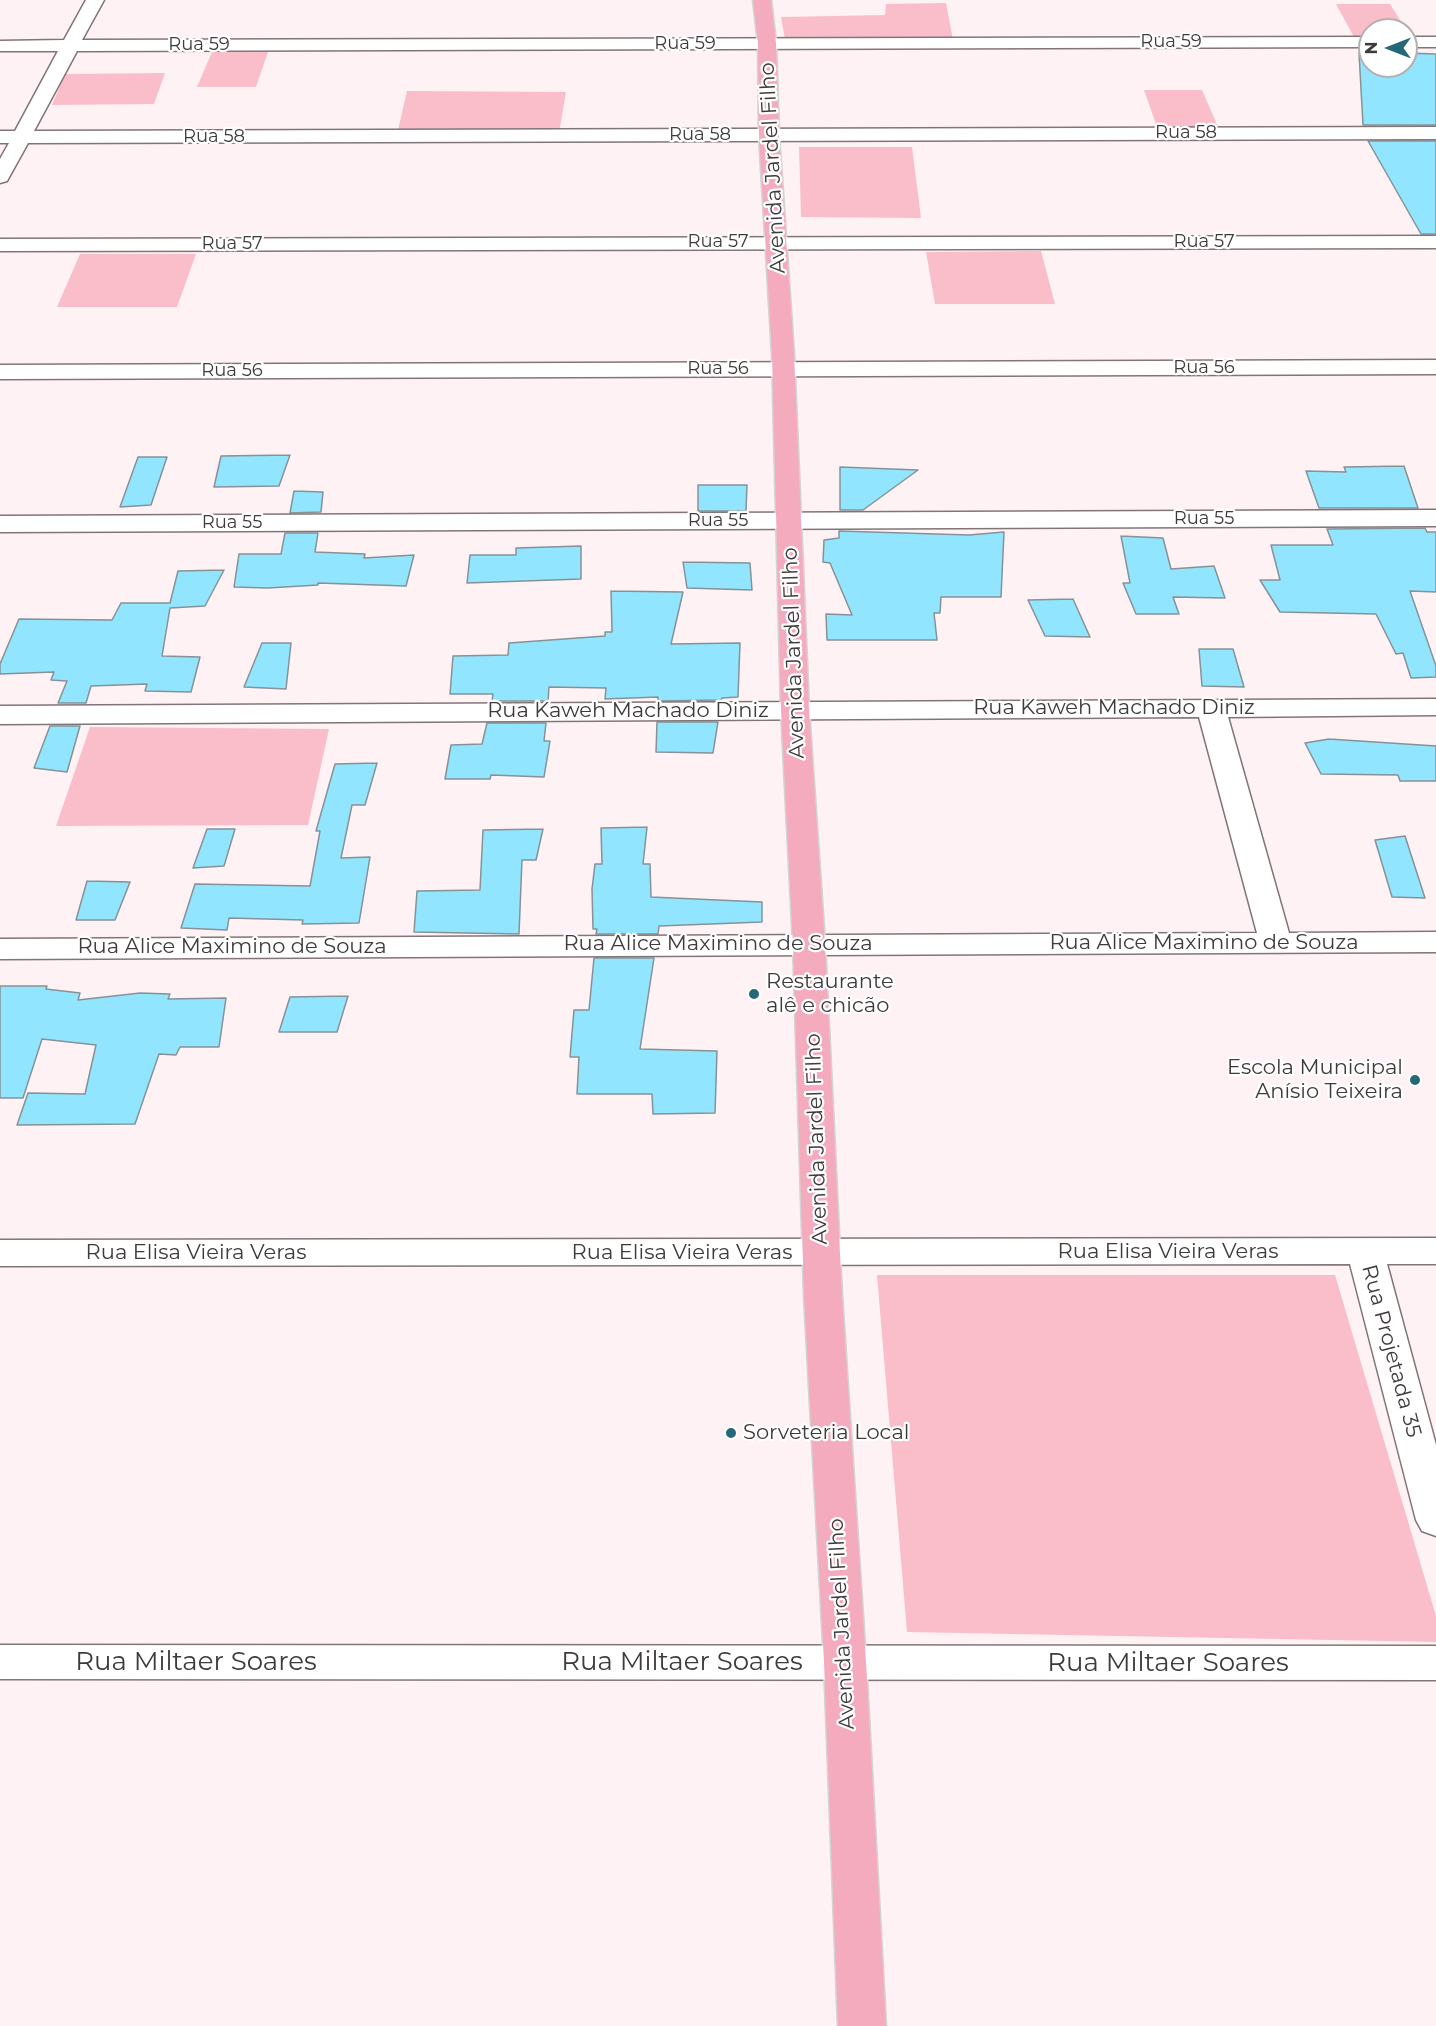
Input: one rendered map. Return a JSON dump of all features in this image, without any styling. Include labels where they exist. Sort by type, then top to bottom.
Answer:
[{"type":"main road","name":"Avenida Jardel Filho","points":[[762,0],[767,43],[769,135],[784,369],[795,710],[809,944],[822,1252],[845,1662],[862,2026]]},
{"type":"street","points":[[0,177],[95,0]]},
{"type":"street","name":"Rua 59","points":[[0,46],[1358,42]]},
{"type":"street","points":[[1418,42],[1436,42]]},
{"type":"street","name":"Rua 58","points":[[0,137],[1436,133]]},
{"type":"street","name":"Rua 57","points":[[0,245],[1436,242]]},
{"type":"street","name":"Rua 56","points":[[0,372],[1436,367]]},
{"type":"street","name":"Rua 55","points":[[0,525],[1436,518]]},
{"type":"street","name":"Rua Kaweh Machado Diniz","points":[[0,714],[1436,707]]},
{"type":"street","points":[[1211,708],[1276,942]]},
{"type":"street","name":"Rua Alice Maximino de Souza","points":[[0,949],[1436,942]]},
{"type":"street","name":"Rua Elisa Vieira Veras","points":[[0,1253],[1436,1251]]},
{"type":"street","name":"Rua Projetada 35","points":[[1365,1252],[1436,1520]]},
{"type":"street","name":"Rua Miltaer Soares","points":[[0,1662],[1436,1663]]},
{"type":"shaded area","points":[[946,3],[953,40],[785,39],[781,17],[885,15],[886,4]]},
{"type":"shaded area","points":[[1336,4],[1390,4],[1399,18],[1358,18],[1358,37],[1354,37]]},
{"type":"shaded area","points":[[212,52],[268,52],[256,87],[197,87]]},
{"type":"shaded area","points":[[165,73],[154,104],[52,105],[65,74]]},
{"type":"shaded area","points":[[1144,90],[1202,90],[1218,127],[1157,127]]},
{"type":"shaded area","points":[[407,91],[566,92],[559,133],[397,134]]},
{"type":"shaded area","points":[[799,147],[912,147],[921,218],[801,217]]},
{"type":"shaded area","points":[[1041,251],[1055,304],[935,304],[926,252]]},
{"type":"shaded area","points":[[80,254],[196,254],[177,307],[57,307]]},
{"type":"shaded area","points":[[90,727],[329,729],[308,825],[56,826]]},
{"type":"shaded area","points":[[877,1275],[1335,1275],[1436,1616],[1436,1642],[907,1632]]},
{"type":"building","points":[[1418,53],[1436,54],[1436,125],[1363,125],[1360,78],[1418,78]]},
{"type":"building","points":[[1368,141],[1436,141],[1436,234],[1421,234]]},
{"type":"building","points":[[290,455],[279,486],[214,487],[221,456]]},
{"type":"building","points":[[138,457],[167,457],[151,505],[120,507]]},
{"type":"building","points":[[1404,466],[1418,508],[1319,508],[1306,471],[1346,472],[1344,467]]},
{"type":"building","points":[[840,467],[918,470],[863,510],[840,510]]},
{"type":"building","points":[[698,485],[747,485],[746,511],[698,511]]},
{"type":"building","points":[[294,491],[323,492],[321,512],[290,513]]},
{"type":"building","points":[[1425,528],[1427,532],[1436,532],[1436,592],[1410,591],[1436,666],[1436,677],[1411,678],[1403,653],[1396,654],[1376,614],[1280,612],[1260,580],[1280,580],[1271,545],[1333,545],[1327,529]]},
{"type":"building","points":[[839,531],[969,535],[1004,532],[1001,597],[941,597],[940,613],[934,613],[937,640],[827,640],[826,614],[852,615],[830,563],[823,562],[824,540],[839,538]]},
{"type":"building","points":[[285,533],[318,533],[315,552],[365,554],[364,558],[414,555],[406,586],[318,583],[318,585],[268,588],[234,587],[239,554],[281,554]]},
{"type":"building","points":[[1121,536],[1163,538],[1171,569],[1214,566],[1225,598],[1173,597],[1179,614],[1136,614],[1123,583],[1130,583]]},
{"type":"building","points":[[581,546],[581,579],[467,583],[470,555],[516,555],[516,548]]},
{"type":"building","points":[[683,562],[750,563],[752,590],[687,588]]},
{"type":"building","points":[[224,570],[205,606],[170,608],[162,656],[200,657],[191,692],[145,691],[147,684],[91,686],[86,703],[58,703],[67,681],[51,680],[54,672],[0,674],[0,664],[19,619],[112,620],[121,603],[170,603],[178,571]]},
{"type":"building","points":[[611,591],[683,592],[671,644],[740,643],[738,697],[721,700],[658,701],[658,697],[605,699],[606,688],[549,687],[548,701],[492,701],[493,694],[450,694],[453,656],[508,655],[509,643],[605,636],[605,632],[612,632]]},
{"type":"building","points":[[1073,599],[1090,637],[1045,636],[1028,600]]},
{"type":"building","points":[[262,643],[291,643],[286,689],[244,687]]},
{"type":"building","points":[[1199,649],[1233,649],[1244,687],[1202,686]]},
{"type":"building","points":[[657,722],[718,722],[713,753],[656,752]]},
{"type":"building","points":[[487,723],[546,723],[544,741],[550,741],[544,777],[491,775],[490,779],[445,779],[451,745],[482,744]]},
{"type":"building","points":[[50,726],[80,726],[67,772],[34,768]]},
{"type":"building","points":[[1329,739],[1436,746],[1436,781],[1400,781],[1398,775],[1321,774],[1305,743]]},
{"type":"building","points":[[377,763],[365,805],[352,805],[341,858],[370,857],[359,923],[302,924],[303,920],[229,918],[227,930],[181,928],[195,884],[310,886],[320,831],[316,831],[335,764]]},
{"type":"building","points":[[647,827],[643,864],[650,864],[651,897],[762,902],[762,922],[659,926],[658,934],[596,934],[597,929],[593,929],[592,889],[595,864],[602,864],[601,828]]},
{"type":"building","points":[[207,829],[235,829],[224,866],[193,868]]},
{"type":"building","points":[[543,829],[536,860],[522,860],[519,934],[414,932],[417,891],[480,890],[483,830]]},
{"type":"building","points":[[1405,836],[1425,898],[1392,897],[1375,840]]},
{"type":"building","points":[[87,881],[130,882],[115,920],[76,920]]},
{"type":"building","points":[[594,958],[654,958],[640,1049],[717,1051],[715,1113],[653,1114],[652,1094],[577,1094],[579,1057],[570,1057],[574,1010],[589,1010]]},
{"type":"building","points":[[0,986],[47,986],[46,989],[80,993],[78,1000],[140,993],[170,994],[168,999],[226,998],[219,1047],[180,1047],[176,1055],[159,1054],[135,1124],[17,1125],[28,1093],[85,1094],[96,1045],[42,1039],[23,1098],[0,1098]]},
{"type":"building","points":[[348,996],[337,1032],[279,1032],[290,997]]},
{"type":"place","name":"Restaurante alê e chicão","points":[[754,994]]},
{"type":"place","name":"Escola Municipal Anísio Teixeira","points":[[1415,1080]]},
{"type":"place","name":"Sorveteria Local","points":[[731,1433]]}]
